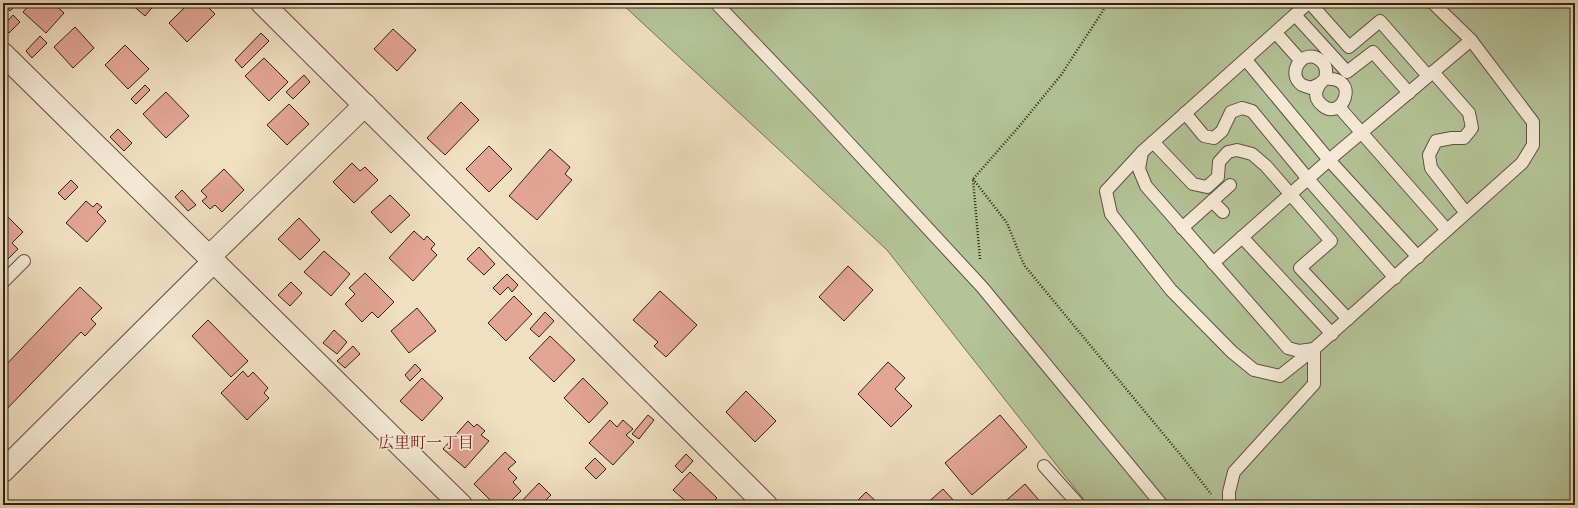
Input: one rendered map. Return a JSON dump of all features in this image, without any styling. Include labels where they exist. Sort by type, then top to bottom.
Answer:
[{"type":"street","points":[[262,3],[766,505]]},
{"type":"street","points":[[3,54],[461,505]]},
{"type":"street","points":[[3,472],[211,259],[365,105]]},
{"type":"lane","points":[[716,3],[820,112],[982,287],[1162,505]]},
{"type":"lane","points":[[1433,3],[1471,40],[1534,122],[1533,145],[1522,163],[1466,214],[1447,230],[1395,278],[1332,334],[1280,376],[1254,370],[1232,352],[1171,290],[1111,214],[1107,198],[1106,191],[1142,152],[1309,3],[1349,47],[1380,22],[1469,113],[1472,128],[1464,138],[1452,138],[1436,141],[1429,155],[1431,168],[1466,214]]},
{"type":"lane","points":[[1295,15],[1347,72],[1373,52],[1409,93]]},
{"type":"lane","points":[[1276,33],[1300,60]]},
{"type":"lane","points":[[1213,263],[1329,160],[1471,40]]},
{"type":"lane","points":[[1322,82],[1316,92],[1317,100],[1323,107],[1331,109],[1340,106],[1345,100],[1346,91],[1342,83],[1334,78],[1322,82],[1311,88],[1302,84],[1296,77],[1296,68],[1300,60],[1308,56],[1317,56],[1324,62],[1327,70],[1322,82]]},
{"type":"lane","points":[[1246,60],[1329,160],[1418,257]]},
{"type":"lane","points":[[1340,106],[1447,230]]},
{"type":"lane","points":[[1185,113],[1204,136],[1214,138],[1222,132],[1231,112],[1242,108],[1252,111],[1308,179],[1395,278]]},
{"type":"lane","points":[[1153,142],[1193,184],[1207,186],[1218,177],[1219,162],[1228,152],[1237,150],[1252,154],[1261,162],[1331,241],[1300,268],[1348,319]]},
{"type":"lane","points":[[1142,152],[1139,169],[1146,186],[1182,228],[1288,348],[1299,350],[1314,349]]},
{"type":"lane","points":[[1182,228],[1230,185]]},
{"type":"lane","points":[[1212,201],[1223,212]]},
{"type":"lane","points":[[1242,237],[1332,334]]},
{"type":"lane","points":[[3,282],[24,261]]},
{"type":"lane","points":[[1229,505],[1229,492],[1234,472],[1314,384],[1314,349]]},
{"type":"lane","points":[[1044,466],[1079,505]]},
{"type":"path","points":[[982,287],[973,179],[1017,129],[1061,75],[1108,3]]},
{"type":"path","points":[[973,179],[1007,223],[1024,265],[1212,495]]},
{"type":"green space","points":[[621,3],[1575,3],[1575,505],[1088,505],[887,250]]},
{"type":"building","points":[[3,3],[18,3],[10,11]]},
{"type":"building","points":[[31,3],[53,3],[64,13],[46,33],[23,12]]},
{"type":"building","points":[[130,3],[156,3],[145,16]]},
{"type":"building","points":[[189,3],[204,3],[215,14],[187,42],[169,23]]},
{"type":"building","points":[[13,15],[20,22],[9,33],[3,26]]},
{"type":"building","points":[[75,27],[94,48],[73,68],[54,47]]},
{"type":"building","points":[[393,29],[416,50],[397,71],[374,49]]},
{"type":"building","points":[[261,33],[269,41],[242,68],[235,60]]},
{"type":"building","points":[[40,36],[47,43],[32,58],[26,51]]},
{"type":"building","points":[[125,45],[149,69],[128,89],[105,65]]},
{"type":"building","points":[[264,58],[288,82],[269,101],[245,76]]},
{"type":"building","points":[[304,75],[310,82],[293,99],[286,92]]},
{"type":"building","points":[[145,85],[150,90],[136,104],[131,99]]},
{"type":"building","points":[[166,92],[189,116],[166,138],[143,114]]},
{"type":"building","points":[[461,102],[479,120],[445,155],[427,138]]},
{"type":"building","points":[[289,104],[309,124],[287,145],[267,125]]},
{"type":"building","points":[[118,129],[132,143],[124,151],[110,137]]},
{"type":"building","points":[[489,146],[512,169],[489,192],[466,169]]},
{"type":"building","points":[[550,149],[570,167],[565,174],[572,180],[537,220],[509,196]]},
{"type":"building","points":[[352,163],[360,171],[365,167],[378,180],[354,203],[333,182]]},
{"type":"building","points":[[224,169],[244,190],[222,212],[215,205],[210,209],[202,201],[207,197],[201,191]]},
{"type":"building","points":[[71,180],[78,187],[65,200],[58,193]]},
{"type":"building","points":[[182,190],[196,205],[188,211],[175,197]]},
{"type":"building","points":[[390,195],[410,215],[391,233],[371,212]]},
{"type":"building","points":[[86,201],[93,207],[97,203],[102,207],[97,212],[106,221],[87,242],[66,223]]},
{"type":"building","points":[[3,212],[23,232],[12,243],[18,249],[7,260],[3,257]]},
{"type":"building","points":[[299,218],[320,240],[300,260],[278,239]]},
{"type":"building","points":[[414,231],[424,240],[427,236],[435,244],[431,249],[437,255],[413,281],[389,258]]},
{"type":"building","points":[[479,247],[495,264],[484,275],[467,259]]},
{"type":"building","points":[[324,251],[350,274],[331,296],[304,272]]},
{"type":"building","points":[[848,266],[873,290],[844,321],[819,297]]},
{"type":"building","points":[[365,273],[394,302],[378,318],[372,312],[362,322],[345,304],[355,294],[349,288]]},
{"type":"building","points":[[507,274],[518,285],[512,292],[508,287],[500,295],[493,288]]},
{"type":"building","points":[[291,282],[302,293],[290,306],[278,295]]},
{"type":"building","points":[[80,287],[102,308],[91,319],[96,324],[85,336],[81,332],[3,413],[3,368]]},
{"type":"building","points":[[660,291],[697,325],[666,357],[654,346],[658,342],[633,320]]},
{"type":"building","points":[[514,296],[532,314],[506,341],[488,323]]},
{"type":"building","points":[[417,308],[436,331],[409,353],[391,331]]},
{"type":"building","points":[[545,312],[554,321],[539,337],[530,329]]},
{"type":"building","points":[[208,320],[248,361],[231,377],[192,336]]},
{"type":"building","points":[[334,330],[347,342],[337,354],[323,343]]},
{"type":"building","points":[[550,336],[575,360],[554,382],[529,358]]},
{"type":"building","points":[[353,346],[360,354],[345,368],[337,361]]},
{"type":"building","points":[[888,362],[905,378],[895,389],[912,406],[891,427],[858,394]]},
{"type":"building","points":[[415,364],[421,370],[410,381],[405,375]]},
{"type":"building","points":[[243,371],[248,377],[253,372],[268,388],[264,393],[269,398],[247,420],[221,393]]},
{"type":"building","points":[[422,378],[443,398],[422,421],[400,401]]},
{"type":"building","points":[[583,378],[608,403],[589,423],[564,398]]},
{"type":"building","points":[[746,391],[776,421],[755,442],[726,412]]},
{"type":"building","points":[[648,415],[654,420],[639,439],[632,434]]},
{"type":"building","points":[[1000,415],[1027,447],[972,495],[945,463]]},
{"type":"building","points":[[610,420],[617,427],[623,420],[633,429],[626,435],[634,442],[613,465],[589,443]]},
{"type":"building","points":[[468,421],[474,427],[477,424],[485,431],[481,435],[489,441],[465,468],[443,449]]},
{"type":"building","points":[[505,452],[516,462],[508,469],[517,478],[513,482],[521,491],[507,505],[495,505],[474,484]]},
{"type":"building","points":[[686,454],[693,461],[682,473],[675,466]]},
{"type":"building","points":[[595,458],[606,469],[596,479],[585,468]]},
{"type":"building","points":[[690,472],[717,498],[710,505],[690,505],[673,490]]},
{"type":"building","points":[[539,483],[551,495],[544,502],[547,505],[518,505]]},
{"type":"building","points":[[1025,484],[1043,505],[1001,505]]},
{"type":"building","points":[[943,489],[956,503],[954,505],[925,505]]},
{"type":"building","points":[[866,492],[880,505],[853,505]]},
{"type":"district","name":"広里町一丁目","points":[[426,444]]}]
